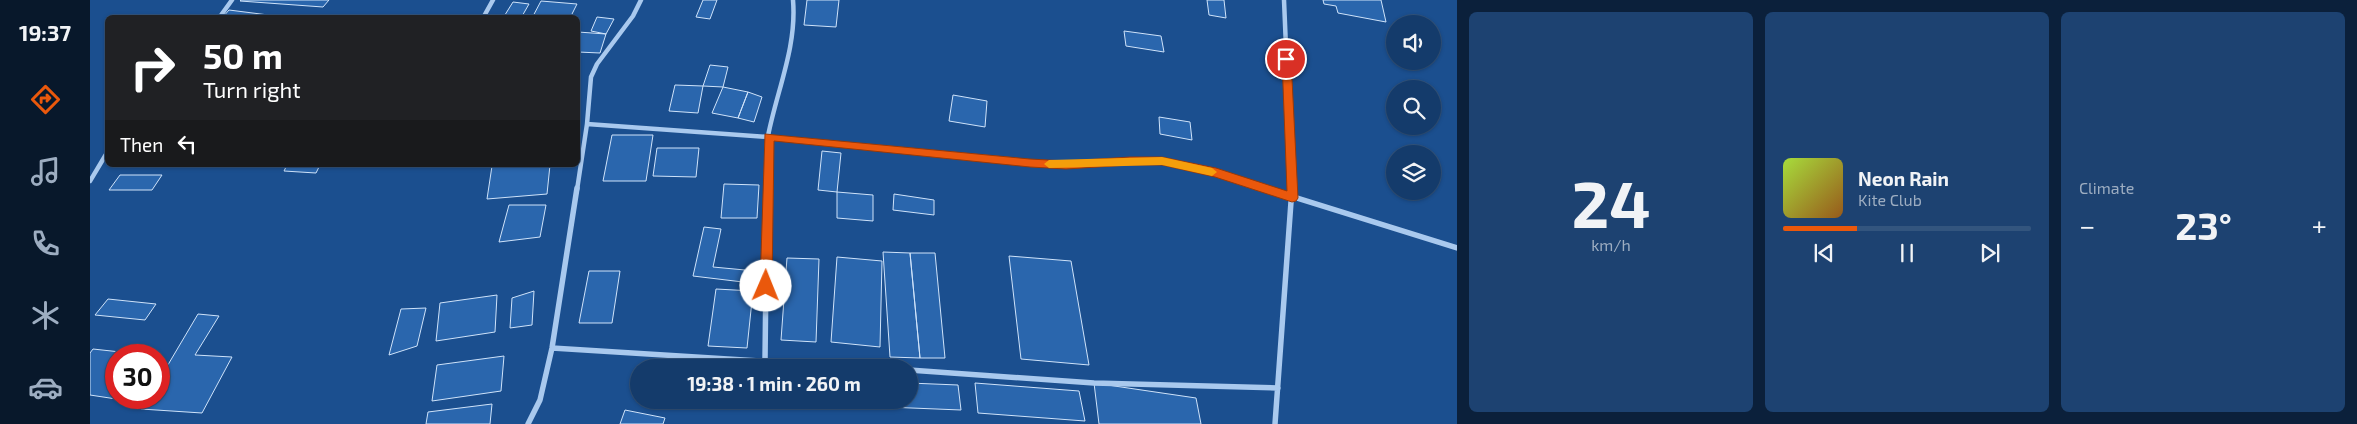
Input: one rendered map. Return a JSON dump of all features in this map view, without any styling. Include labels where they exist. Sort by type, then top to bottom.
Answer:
[{"type":"street","points":[[220,15],[232,0]]},
{"type":"street","points":[[485,15],[493,0]]},
{"type":"street","points":[[528,424],[540,400],[552,348],[588,124],[590,77],[597,64],[633,16],[641,0]]},
{"type":"street","points":[[765,359],[768,137],[787,66],[794,13],[793,0]]},
{"type":"street","points":[[1275,424],[1292,198],[1284,0]]},
{"type":"street","points":[[588,124],[768,137],[1030,163],[1066,165],[1162,161],[1216,173],[1457,248]]},
{"type":"street","points":[[90,181],[105,156]]},
{"type":"street","points":[[552,348],[747,359]]},
{"type":"street","points":[[918,371],[1094,383],[1278,388]]},
{"type":"building","points":[[241,0],[329,0],[323,7],[240,1]]},
{"type":"building","points":[[703,0],[717,0],[710,19],[696,17]]},
{"type":"building","points":[[807,0],[839,0],[836,27],[804,25]]},
{"type":"building","points":[[1207,0],[1224,0],[1226,18],[1209,15]]},
{"type":"building","points":[[1323,0],[1381,0],[1386,22],[1338,13],[1336,6],[1324,4]]},
{"type":"building","points":[[541,1],[577,4],[572,15],[534,15]]},
{"type":"building","points":[[513,2],[529,4],[523,15],[505,15]]},
{"type":"building","points":[[229,10],[268,15],[225,15]]},
{"type":"building","points":[[597,17],[614,19],[606,34],[591,31]]},
{"type":"building","points":[[1124,31],[1161,36],[1164,52],[1126,46]]},
{"type":"building","points":[[580,32],[606,34],[600,53],[580,52]]},
{"type":"building","points":[[710,65],[728,67],[723,87],[703,86]]},
{"type":"building","points":[[675,85],[703,86],[698,113],[669,111]]},
{"type":"building","points":[[723,87],[748,92],[738,118],[712,113]]},
{"type":"building","points":[[748,92],[762,97],[754,122],[738,118]]},
{"type":"building","points":[[953,95],[987,101],[985,127],[949,121]]},
{"type":"building","points":[[1159,117],[1190,122],[1192,140],[1160,134]]},
{"type":"building","points":[[612,135],[653,135],[646,181],[603,181]]},
{"type":"building","points":[[657,148],[699,148],[696,177],[653,176]]},
{"type":"building","points":[[822,151],[841,153],[837,192],[818,190]]},
{"type":"building","points":[[286,167],[319,167],[316,173],[284,171]]},
{"type":"building","points":[[492,167],[550,167],[547,194],[487,199]]},
{"type":"building","points":[[120,175],[162,175],[152,190],[109,190]]},
{"type":"building","points":[[724,184],[759,185],[757,218],[721,218]]},
{"type":"building","points":[[837,192],[873,195],[873,221],[837,218]]},
{"type":"building","points":[[894,194],[934,200],[934,215],[893,210]]},
{"type":"building","points":[[509,205],[546,205],[540,237],[499,242]]},
{"type":"building","points":[[704,227],[721,229],[713,267],[745,270],[743,282],[693,276]]},
{"type":"building","points":[[883,252],[910,253],[920,358],[890,357]]},
{"type":"building","points":[[910,253],[935,253],[945,358],[920,358]]},
{"type":"building","points":[[1009,256],[1071,261],[1089,365],[1021,359]]},
{"type":"building","points":[[837,257],[882,261],[880,347],[831,342]]},
{"type":"building","points":[[787,258],[819,259],[816,342],[781,340]]},
{"type":"building","points":[[589,271],[620,271],[612,323],[579,323]]},
{"type":"building","points":[[716,289],[753,291],[747,348],[708,346]]},
{"type":"building","points":[[534,291],[532,325],[510,328],[512,298]]},
{"type":"building","points":[[497,295],[495,332],[436,341],[440,303]]},
{"type":"building","points":[[108,299],[156,304],[145,320],[95,315]]},
{"type":"building","points":[[426,308],[417,346],[389,355],[401,309]]},
{"type":"building","points":[[198,314],[219,316],[195,355],[232,357],[202,413],[141,409],[170,409],[170,361]]},
{"type":"building","points":[[93,349],[105,350],[105,397],[90,395],[90,353]]},
{"type":"building","points":[[504,356],[501,391],[432,401],[437,365]]},
{"type":"building","points":[[918,383],[958,385],[961,410],[918,408]]},
{"type":"building","points":[[975,383],[1079,391],[1085,421],[978,413]]},
{"type":"building","points":[[1094,383],[1196,398],[1201,424],[1099,424]]},
{"type":"building","points":[[492,404],[490,424],[426,424],[428,412]]},
{"type":"building","points":[[625,410],[665,418],[663,424],[620,424]]},
{"type":"slow traffic","points":[[1049,164],[1162,161],[1212,172]]},
{"type":"route","points":[[766,286],[768,137],[1030,163],[1066,165],[1162,161],[1216,173],[1292,198],[1286,59]]}]
